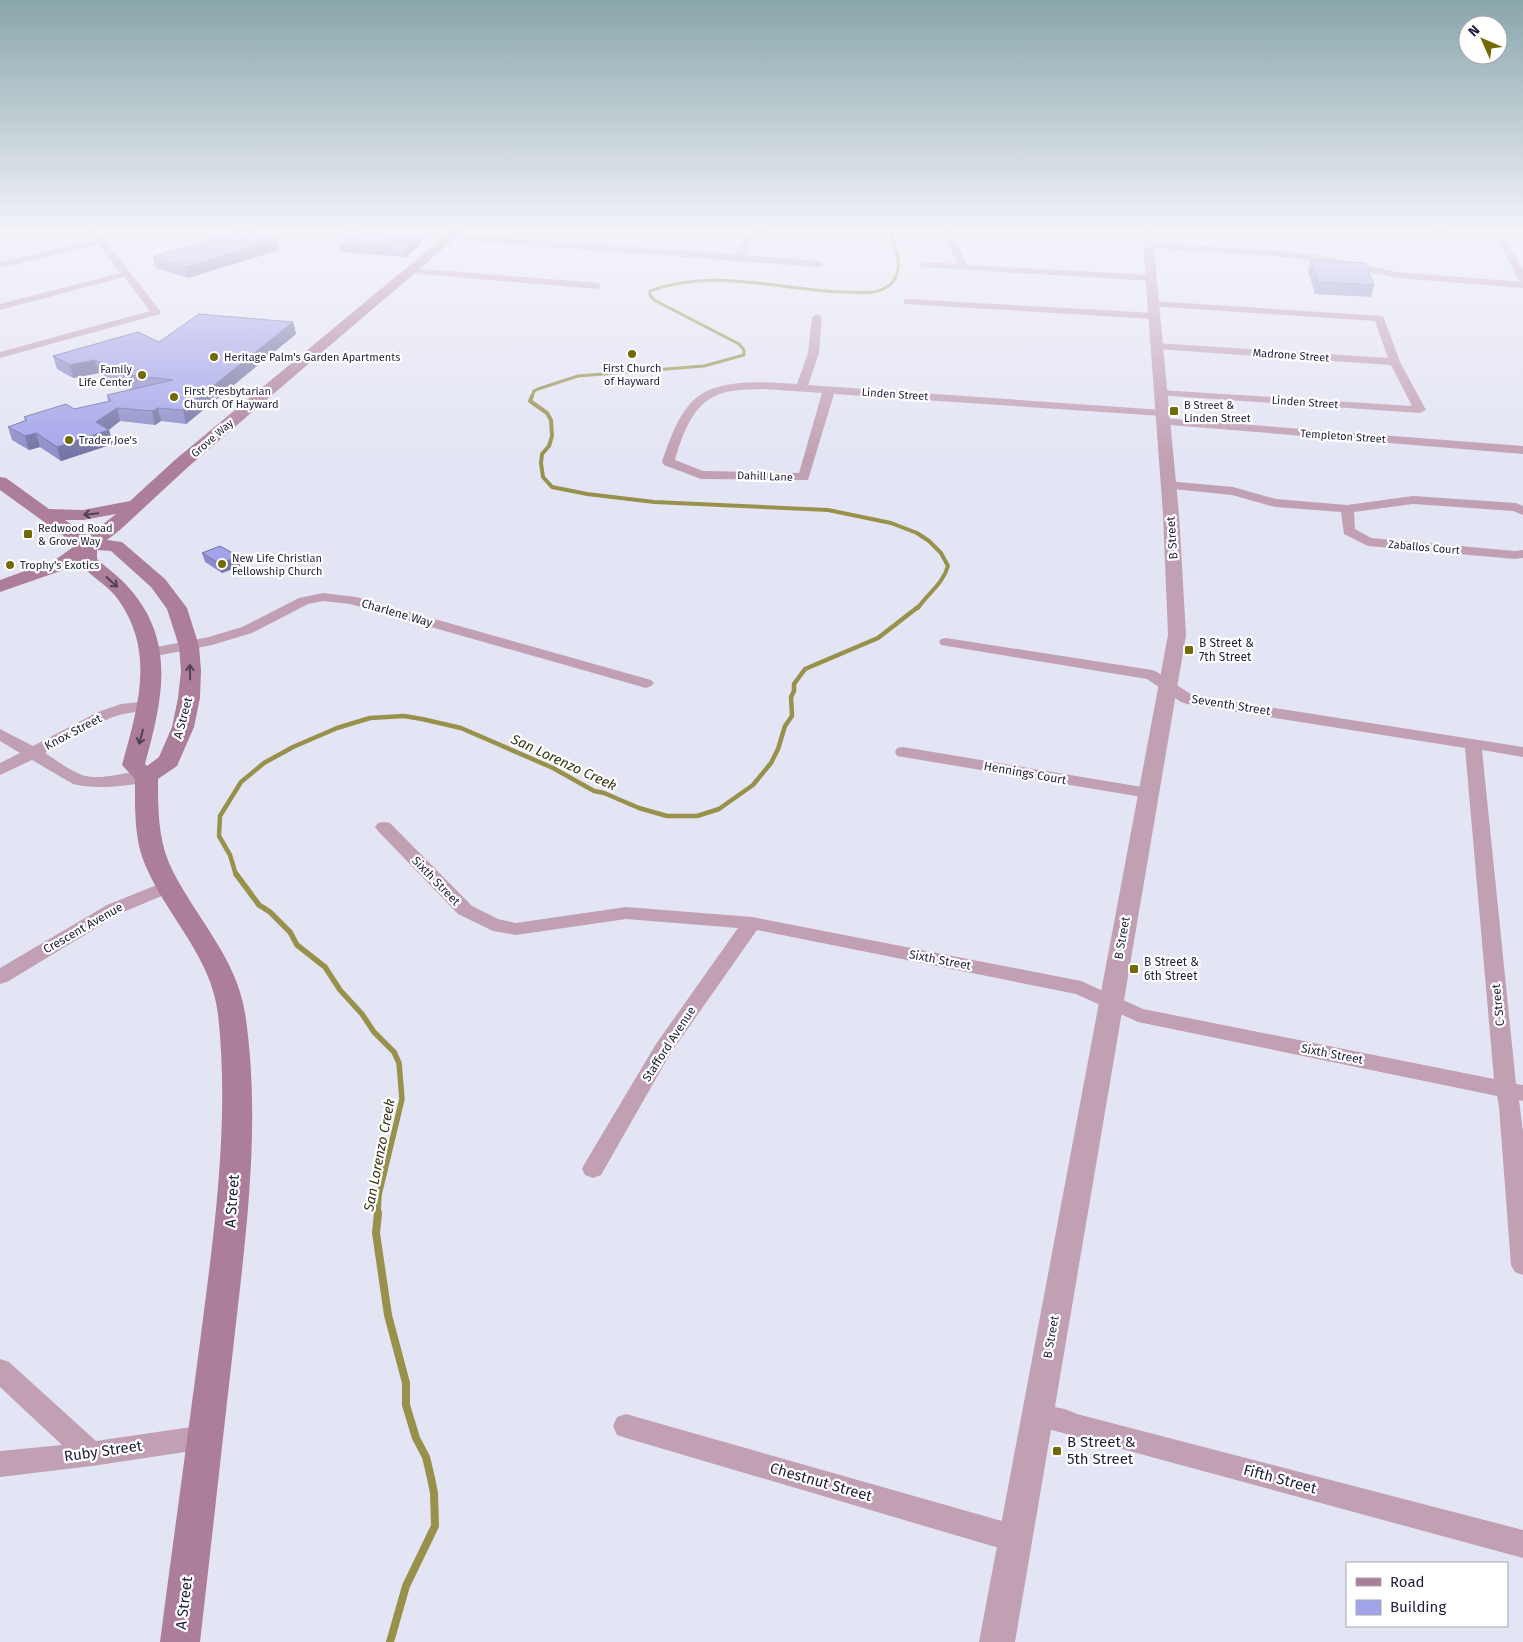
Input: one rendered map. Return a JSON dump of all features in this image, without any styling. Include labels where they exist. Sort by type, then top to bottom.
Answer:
[{"type":"main road","name":"Grove Way","points":[[0,586],[62,564],[114,526],[250,405],[367,307]]},
{"type":"main road","points":[[0,469],[3,470],[0,473]]},
{"type":"main road","points":[[0,482],[87,544]]},
{"type":"main road","points":[[45,514],[83,515],[136,506]]},
{"type":"main road","name":"A Street","points":[[146,777],[169,761],[183,727],[190,686],[189,646],[176,608],[158,583],[116,546],[87,544],[88,561],[123,593],[140,617],[151,652],[153,675],[149,706],[133,765],[146,777],[147,820],[156,861],[169,886],[217,964],[231,1010],[236,1049],[237,1138],[230,1234],[180,1642]]},
{"type":"street","points":[[0,356],[156,312],[152,307]]},
{"type":"street","points":[[1050,307],[1379,318],[1396,362]]},
{"type":"street","name":"B Street","points":[[997,1642],[1177,635],[1175,580],[1154,307]]},
{"type":"street","points":[[801,388],[815,349],[817,317]]},
{"type":"street","name":"Madrone Street","points":[[1156,346],[1396,362]]},
{"type":"street","name":"Linden Street","points":[[1160,393],[1420,410],[1396,362]]},
{"type":"street","name":"Linden Street","points":[[668,462],[694,407],[702,399],[720,390],[743,386],[829,390],[1162,417]]},
{"type":"street","name":"Dahill Lane","points":[[668,462],[701,475],[804,478],[829,390]]},
{"type":"street","name":"Templeton Street","points":[[1162,417],[1523,450]]},
{"type":"street","points":[[1167,485],[1233,491],[1275,503],[1346,509],[1413,500],[1516,507],[1523,511]]},
{"type":"street","name":"Zaballos Court","points":[[1346,509],[1349,531],[1368,542],[1515,555],[1523,554]]},
{"type":"street","name":"Charlene Way","points":[[151,652],[212,641],[247,630],[304,601],[323,596],[351,600],[646,683]]},
{"type":"street","name":"Seventh Street","points":[[946,642],[1152,675],[1187,699],[1523,752]]},
{"type":"street","name":"Knox Street","points":[[0,770],[104,715],[121,709],[149,706]]},
{"type":"street","points":[[0,734],[79,780],[110,781],[146,777]]},
{"type":"street","name":"C Street","points":[[1473,744],[1515,1091],[1510,1107],[1523,1265]]},
{"type":"street","name":"Hennings Court","points":[[903,752],[1148,793]]},
{"type":"street","name":"Sixth Street","points":[[384,827],[465,910],[493,925],[516,929],[626,913],[752,923],[1081,988],[1138,1015],[1515,1091]]},
{"type":"street","name":"Crescent Avenue","points":[[0,977],[114,909],[169,886]]},
{"type":"street","name":"Stafford Avenue","points":[[592,1168],[663,1049],[752,923]]},
{"type":"street","points":[[0,1370],[60,1427],[92,1454]]},
{"type":"street","name":"Fifth Street","points":[[1037,1416],[1065,1421],[1074,1425],[1523,1544]]},
{"type":"street","name":"Chestnut Street","points":[[626,1426],[1016,1539]]},
{"type":"street","name":"Ruby Street","points":[[0,1464],[92,1454],[205,1437]]},
{"type":"building","points":[[199,314],[293,322],[183,410],[158,408],[152,411],[117,408],[96,422],[109,430],[57,447],[36,433],[25,436],[8,427],[27,420],[24,417],[66,404],[74,409],[111,401],[107,395],[173,380],[122,374],[125,372],[115,371],[95,360],[70,365],[53,356],[138,332],[159,342]]},
{"type":"building","points":[[220,546],[238,556],[220,564],[202,553]]},
{"type":"waterway","name":"San Lorenzo Creek","points":[[532,397],[534,391],[538,389],[578,376],[704,366],[744,355],[744,350],[739,344],[667,307]]},
{"type":"waterway","name":"San Lorenzo Creek","points":[[532,396],[530,401],[547,413],[551,420],[552,436],[549,446],[542,454],[541,463],[543,477],[552,487],[587,494],[654,502],[828,510],[891,523],[917,533],[929,541],[941,553],[948,566],[939,584],[918,608]]},
{"type":"waterway","name":"San Lorenzo Creek","points":[[236,875],[230,855],[219,836],[220,816],[241,782],[264,763],[293,747],[337,728],[370,718],[404,716],[461,728],[553,768],[594,791],[604,793],[639,808],[667,816],[697,816],[719,809],[753,785],[771,763],[778,749],[785,726],[792,716],[791,697],[794,691],[794,684],[805,669],[878,638],[918,607]]},
{"type":"waterway","name":"San Lorenzo Creek","points":[[236,874],[259,905],[270,912],[290,932],[297,945],[325,967],[340,990],[362,1014],[374,1032],[394,1052],[399,1063],[402,1099],[379,1195],[378,1214]]},
{"type":"waterway","name":"San Lorenzo Creek","points":[[378,1213],[376,1233],[388,1315],[406,1383],[406,1405],[416,1438],[426,1457],[431,1478],[434,1493],[435,1526],[406,1586],[390,1642]]},
{"type":"place","name":"First Church of Hayward","points":[[632,354]]},
{"type":"place","name":"Heritage Palm's Garden Apartments","points":[[214,357]]},
{"type":"place","name":"Family Life Center","points":[[142,375]]},
{"type":"place","name":"First Presbytarian Church Of Hayward","points":[[174,397]]},
{"type":"place","name":"B Street & Linden Street","points":[[1174,411]]},
{"type":"place","name":"Trader Joe's","points":[[69,440]]},
{"type":"place","name":"Redwood Road & Grove Way","points":[[28,534]]},
{"type":"place","name":"New Life Christian Fellowship Church","points":[[222,564]]},
{"type":"place","name":"Trophy's Exotics","points":[[10,565]]},
{"type":"place","name":"B Street & 7th Street","points":[[1189,650]]},
{"type":"place","name":"B Street & 6th Street","points":[[1134,969]]},
{"type":"place","name":"B Street & 5th Street","points":[[1057,1451]]}]
